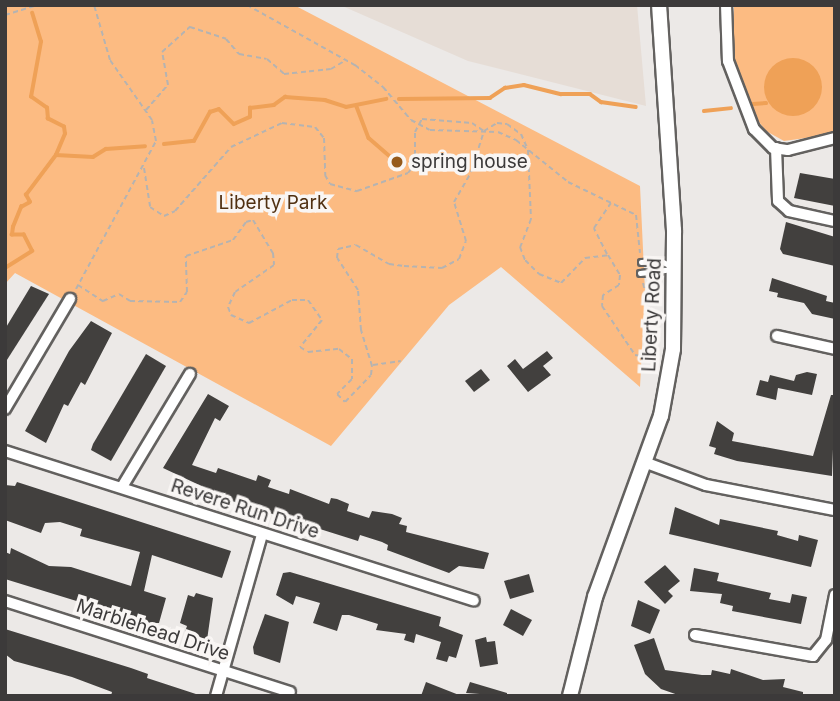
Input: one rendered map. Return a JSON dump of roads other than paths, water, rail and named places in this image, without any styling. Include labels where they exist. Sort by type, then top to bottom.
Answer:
[{"type":"main road","name":"Liberty Road","points":[[570,696],[595,597],[661,416],[671,362],[676,268],[659,5]]},
{"type":"street","points":[[726,5],[729,61],[739,98],[754,129],[776,148],[788,150],[834,139]]},
{"type":"street","points":[[776,148],[778,201],[789,211],[835,221]]},
{"type":"street","points":[[5,409],[70,299]]},
{"type":"street","points":[[777,336],[835,349]]},
{"type":"street","points":[[122,488],[190,374]]},
{"type":"street","name":"Revere Run Drive","points":[[5,451],[474,600]]},
{"type":"street","points":[[645,462],[706,485],[835,510]]},
{"type":"street","points":[[216,696],[220,670],[261,534]]},
{"type":"street","points":[[695,635],[813,656],[826,640],[835,595]]},
{"type":"street","name":"Marblehead Drive","points":[[5,601],[290,692]]},
{"type":"lane","points":[[641,262],[661,261],[676,268]]},
{"type":"lane","points":[[640,273],[676,268]]},
{"type":"waterway","points":[[5,268],[32,251],[24,235],[12,235],[13,227],[21,207],[30,202],[26,195],[56,155],[65,134],[64,127],[48,119],[47,108],[31,97],[41,42],[32,13]]},
{"type":"waterway","points":[[399,99],[490,98],[505,88],[524,85],[561,94],[590,94],[601,102],[636,107]]},
{"type":"waterway","points":[[164,144],[194,141],[210,112],[219,109],[234,124],[250,117],[250,108],[274,105],[285,97],[325,100],[346,107],[386,99]]},
{"type":"waterway","points":[[753,104],[766,103]]},
{"type":"waterway","points":[[357,107],[369,138],[395,161]]},
{"type":"waterway","points":[[704,111],[731,108]]},
{"type":"waterway","points":[[56,155],[93,157],[106,149],[145,146]]},
{"type":"place","name":"spring house","points":[[397,162]]},
{"type":"park label","name":"Liberty Park","points":[[273,203]]}]
